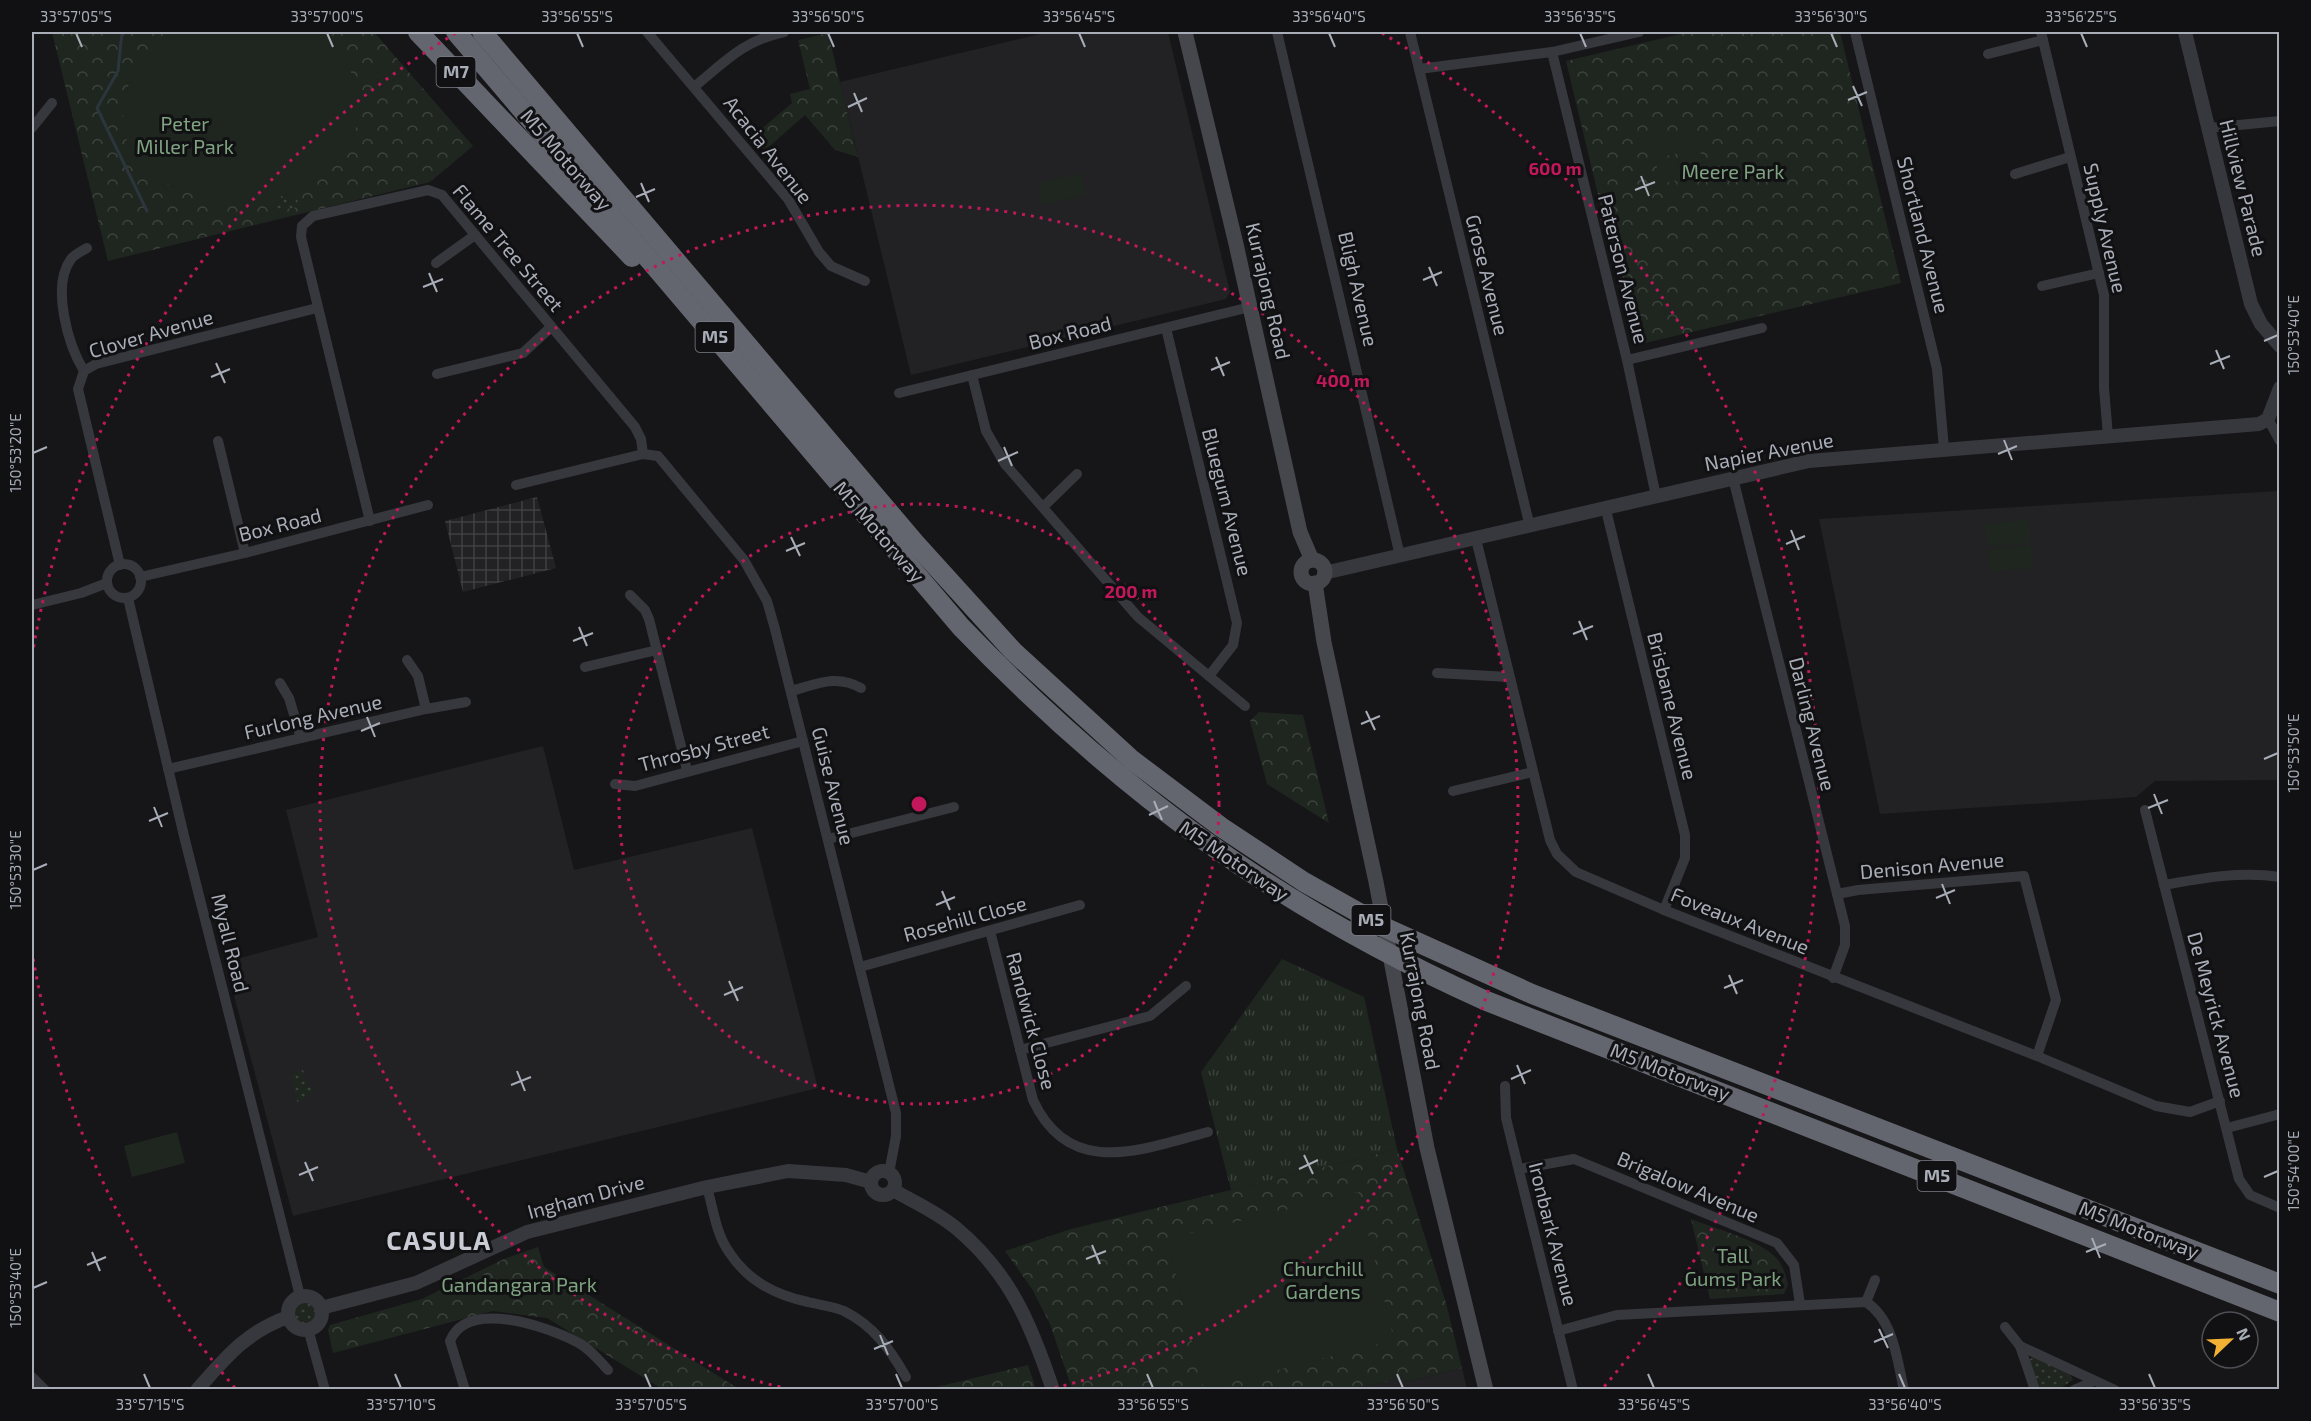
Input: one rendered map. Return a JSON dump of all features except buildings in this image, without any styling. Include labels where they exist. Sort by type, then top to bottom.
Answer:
[{"type":"highway","points":[[416,32],[617,240],[811,453]]},
{"type":"highway","name":"M5 Motorway","points":[[456,32],[961,627],[1044,711],[1177,823],[1237,866],[1310,912],[1417,970],[1527,1017],[2006,1202],[2280,1312]]},
{"type":"highway","name":"M5 Motorway","points":[[482,32],[907,534],[1012,651],[1132,760],[1237,839],[1304,882],[1386,928],[1532,994],[2280,1284]]},
{"type":"main road","name":"Kurrajong Road","points":[[1185,32],[1300,532],[1312,560]]},
{"type":"main road","points":[[1312,560],[1322,564],[1320,578],[1307,582],[1301,574],[1303,564],[1312,560]]},
{"type":"main road","name":"Kurrajong Road","points":[[1320,578],[1324,642],[1376,882],[1428,1148],[1486,1389]]},
{"type":"street","name":"Acacia Avenue","points":[[647,32],[788,199],[819,252],[831,266],[866,281]]},
{"type":"street","points":[[694,87],[743,46],[753,40],[784,32]]},
{"type":"street","name":"Bligh Avenue","points":[[1277,32],[1400,556]]},
{"type":"street","name":"Grose Avenue","points":[[1410,32],[1530,527]]},
{"type":"street","points":[[1419,69],[1552,52],[1639,32]]},
{"type":"street","name":"Shortland Avenue","points":[[1855,32],[1937,369],[1944,449]]},
{"type":"street","name":"Hillview Parade","points":[[2185,32],[2252,304],[2261,324],[2280,346]]},
{"type":"street","points":[[1988,54],[2042,36]]},
{"type":"street","name":"Supply Avenue","points":[[2042,36],[2099,273],[2106,320],[2104,388],[2108,436]]},
{"type":"street","name":"Paterson Avenue","points":[[1552,52],[1627,360],[1656,496]]},
{"type":"street","points":[[32,128],[52,103]]},
{"type":"street","points":[[2208,128],[2280,122]]},
{"type":"street","points":[[2015,174],[2070,157]]},
{"type":"street","name":"Flame Tree Street","points":[[370,521],[317,308],[301,229],[305,220],[313,216],[435,191],[635,427],[641,439],[643,454]]},
{"type":"street","points":[[436,263],[474,235]]},
{"type":"street","points":[[84,371],[77,360],[62,303],[62,279],[72,258],[87,248]]},
{"type":"street","points":[[2042,286],[2099,273]]},
{"type":"street","name":"Box Road","points":[[899,393],[1250,307]]},
{"type":"street","name":"Clover Avenue","points":[[120,565],[78,389],[84,371],[106,362],[317,308]]},
{"type":"street","points":[[437,374],[523,353],[551,327]]},
{"type":"street","name":"Bluegum Avenue","points":[[1166,328],[1238,623],[1231,649],[1209,676]]},
{"type":"street","points":[[1627,360],[1762,328]]},
{"type":"street","points":[[972,375],[992,444],[1005,464],[1133,612],[1245,706]]},
{"type":"street","points":[[2280,388],[2268,419],[2280,441]]},
{"type":"street","name":"Napier Avenue","points":[[1320,578],[1400,556],[1818,460],[2259,424],[2268,419]]},
{"type":"street","points":[[218,441],[245,553]]},
{"type":"street","name":"Guise Avenue","points":[[643,454],[651,453],[665,461],[744,560],[767,601],[896,1113],[896,1136],[889,1173]]},
{"type":"street","points":[[516,485],[643,454]]},
{"type":"street","points":[[1043,507],[1077,474]]},
{"type":"street","name":"Darling Avenue","points":[[1733,478],[1846,935],[1833,978]]},
{"type":"street","name":"Box Road","points":[[140,577],[245,553],[428,505]]},
{"type":"street","name":"Brisbane Avenue","points":[[1606,510],[1685,836],[1685,858],[1664,910]]},
{"type":"street","name":"Foveaux Avenue","points":[[1476,539],[1550,840],[1557,854],[1576,872],[1664,910],[2037,1056],[2156,1106],[2190,1112],[2220,1101]]},
{"type":"street","points":[[120,565],[134,568],[140,577],[140,588],[128,598],[112,593],[107,583],[110,572],[120,565]]},
{"type":"street","points":[[32,605],[81,593],[107,583]]},
{"type":"street","points":[[630,594],[645,610],[687,770]]},
{"type":"street","name":"Myall Road","points":[[128,598],[168,769],[300,1296]]},
{"type":"street","points":[[585,667],[657,650]]},
{"type":"street","points":[[407,660],[418,676],[426,709]]},
{"type":"street","points":[[1437,673],[1509,677]]},
{"type":"street","points":[[790,691],[837,680],[846,680],[861,688]]},
{"type":"street","points":[[280,683],[289,698],[301,738]]},
{"type":"street","name":"Furlong Avenue","points":[[168,769],[426,709],[466,702]]},
{"type":"street","name":"Throsby Street","points":[[615,784],[636,786],[687,770],[803,741]]},
{"type":"street","points":[[1453,791],[1533,771]]},
{"type":"street","points":[[828,839],[954,807]]},
{"type":"street","name":"De Meyrick Avenue","points":[[2145,810],[2239,1179],[2245,1191],[2254,1198],[2280,1208]]},
{"type":"street","points":[[2164,885],[2206,878],[2262,874],[2280,877]]},
{"type":"street","name":"Denison Avenue","points":[[1837,894],[1858,890],[2024,876],[2056,1000],[2037,1056]]},
{"type":"street","name":"Rosehill Close","points":[[860,967],[1080,905]]},
{"type":"street","name":"Randwick Close","points":[[990,931],[1038,1111],[1054,1131],[1078,1147],[1106,1154],[1122,1153],[1208,1132]]},
{"type":"street","points":[[1020,1050],[1150,1016],[1186,986]]},
{"type":"street","name":"Ironbark Avenue","points":[[1505,1086],[1504,1107],[1573,1389]]},
{"type":"street","points":[[2227,1128],[2280,1114]]},
{"type":"street","name":"Brigalow Avenue","points":[[1519,1169],[1574,1159],[1777,1243],[1794,1265],[1800,1304]]},
{"type":"street","name":"Ingham Drive","points":[[321,1308],[416,1283],[527,1232],[707,1187],[788,1171],[846,1175],[871,1182]]},
{"type":"street","points":[[880,1172],[889,1173],[895,1180],[893,1190],[880,1195],[873,1189],[871,1182],[880,1172]]},
{"type":"street","points":[[707,1187],[721,1236],[728,1251],[750,1276],[778,1294],[828,1306],[864,1324],[882,1338],[906,1377]]},
{"type":"street","points":[[893,1190],[955,1227],[997,1270],[1025,1314],[1053,1389]]},
{"type":"street","points":[[1866,1302],[1875,1280]]},
{"type":"street","points":[[300,1296],[313,1298],[321,1308],[320,1320],[308,1329],[296,1327],[288,1317],[289,1307],[300,1296]]},
{"type":"street","points":[[1558,1331],[1617,1315],[1866,1302],[1876,1309],[1885,1322],[1895,1346],[1904,1389]]},
{"type":"street","points":[[197,1389],[235,1346],[257,1331],[288,1317]]},
{"type":"street","points":[[465,1389],[450,1341],[460,1327],[482,1320],[515,1320],[549,1328],[579,1343],[608,1370]]},
{"type":"street","points":[[2004,1327],[2020,1346],[2035,1389]]},
{"type":"street","points":[[308,1329],[325,1389]]},
{"type":"street","points":[[2020,1346],[2115,1389]]},
{"type":"street","points":[[32,1377],[45,1389]]},
{"type":"street","points":[[2074,1389],[2094,1381]]},
{"type":"shaded area","points":[[1048,32],[1168,32],[1230,292],[1226,299],[911,375],[840,82]]},
{"type":"shaded area","points":[[2279,491],[2279,780],[2155,781],[2136,797],[1880,814],[1819,519]]},
{"type":"shaded area","points":[[537,497],[556,568],[463,592],[445,521]]},
{"type":"shaded area","points":[[543,746],[574,870],[752,828],[818,1088],[293,1216],[225,962],[318,937],[286,810]]},
{"type":"shaded area","points":[[1462,1368],[1467,1389],[1353,1390],[1400,1378],[1406,1382]]},
{"type":"green space","name":"Peter Miller Park","points":[[52,32],[374,32],[473,146],[430,182],[108,261]]},
{"type":"green space","points":[[183,32],[310,32],[328,45],[342,59],[352,75],[358,92],[359,110],[356,128],[347,146],[333,164],[322,175],[300,189],[265,200],[247,201],[210,199],[192,194],[175,188],[146,168],[134,154],[126,138],[123,120],[127,91],[132,78],[148,57],[170,39]]},
{"type":"green space","name":"Meere Park","points":[[1689,32],[1840,32],[1901,283],[1645,343],[1632,336],[1566,61]]},
{"type":"green space","points":[[828,33],[858,157],[835,150],[805,115],[764,151],[752,137],[792,103],[790,94],[810,89],[798,40]]},
{"type":"green space","points":[[385,61],[388,67],[391,66],[395,80],[382,86],[373,66]]},
{"type":"green space","points":[[1695,127],[1700,148],[1679,153],[1674,132]]},
{"type":"green space","points":[[1671,132],[1676,154],[1655,158],[1650,137]]},
{"type":"green space","points":[[1701,153],[1705,174],[1684,179],[1679,158]]},
{"type":"green space","points":[[1677,158],[1682,179],[1661,184],[1656,163]]},
{"type":"green space","points":[[1081,173],[1086,195],[1042,205],[1038,183]]},
{"type":"green space","points":[[296,195],[299,207],[274,211],[273,203]]},
{"type":"green space","points":[[2029,520],[2031,543],[1987,546],[1985,524]]},
{"type":"green space","points":[[2031,545],[2033,568],[1990,572],[1988,549]]},
{"type":"green space","points":[[1259,712],[1303,715],[1329,823],[1267,784],[1250,721]]},
{"type":"green space","points":[[1282,959],[1364,997],[1397,1149],[1231,1190],[1201,1072]]},
{"type":"green space","points":[[303,1070],[308,1085],[316,1090],[298,1104],[291,1075]]},
{"type":"green space","points":[[177,1132],[185,1163],[132,1177],[124,1146]]},
{"type":"green space","name":"Churchill Gardens","points":[[1397,1149],[1446,1303],[1462,1368],[1406,1382],[1400,1378],[1353,1390],[1072,1389],[1050,1324],[1032,1289],[1005,1251],[1071,1229]]},
{"type":"green space","points":[[1358,1192],[1394,1340],[1204,1389],[1167,1239]]},
{"type":"green space","name":"Tall Gums Park","points":[[1691,1219],[1761,1246],[1770,1252],[1783,1268],[1788,1285],[1784,1294],[1710,1299]]},
{"type":"green space","name":"Gandangara Park","points":[[538,1247],[544,1267],[739,1389],[662,1389],[547,1318],[493,1311],[333,1353],[328,1330],[330,1325],[422,1299],[504,1259]]},
{"type":"green space","points":[[305,1300],[310,1301],[316,1307],[316,1317],[310,1323],[305,1324],[300,1323],[294,1317],[293,1312],[294,1307],[300,1301]]},
{"type":"green space","points":[[2034,1356],[2070,1374],[2073,1380],[2059,1389],[2039,1389],[2029,1360]]},
{"type":"green space","points":[[1028,1365],[1036,1389],[928,1389]]},
{"type":"waterway","points":[[122,32],[118,71],[97,108],[147,211]]},
{"type":"district","name":"CASULA","points":[[439,1241]]}]
